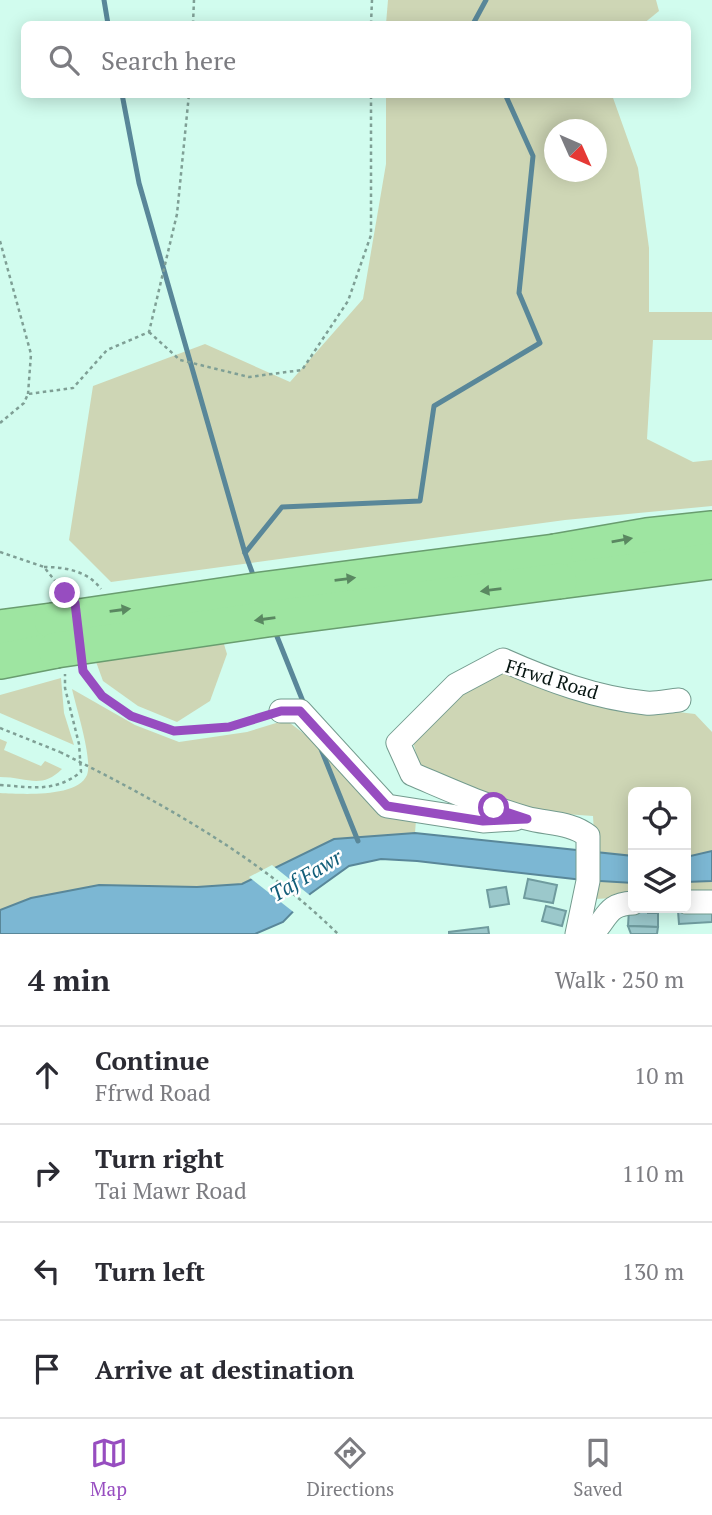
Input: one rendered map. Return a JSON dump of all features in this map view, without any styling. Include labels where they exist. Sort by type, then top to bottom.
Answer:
[{"type":"highway","points":[[0,661],[65,641],[267,619],[557,566],[647,536],[712,529]]},
{"type":"highway","points":[[557,566],[712,561]]},
{"type":"highway","points":[[0,628],[65,641]]},
{"type":"street","name":"Ffrwd Road","points":[[577,934],[588,881],[588,836],[578,828],[527,819],[494,808],[412,774],[398,743],[456,685],[503,660],[588,692],[648,704],[678,700]]},
{"type":"street","points":[[281,711],[300,711],[387,806],[483,821],[527,819]]},
{"type":"street","points":[[691,902],[712,902]]},
{"type":"street","points":[[592,934],[612,908],[619,903],[628,903]]},
{"type":"path","points":[[193,21],[194,0]]},
{"type":"path","points":[[371,21],[372,0]]},
{"type":"path","points":[[149,331],[177,214],[190,98]]},
{"type":"path","points":[[149,331],[180,360],[249,377],[302,370],[348,301],[371,235],[371,98]]},
{"type":"path","points":[[0,241],[31,354],[28,394],[24,403],[0,423]]},
{"type":"path","points":[[28,394],[73,388],[107,350],[149,331]]},
{"type":"path","points":[[0,552],[44,567],[64,567],[97,583],[104,594]]},
{"type":"path","points":[[0,785],[44,788],[66,783],[81,772],[79,744],[65,688],[65,641],[44,567]]},
{"type":"path","points":[[65,641],[102,696],[131,716],[174,731],[229,727],[281,711]]},
{"type":"path","points":[[0,728],[60,752],[135,789],[182,817],[258,869],[338,934]]},
{"type":"green space","points":[[388,0],[656,0],[659,11],[647,21],[386,21]]},
{"type":"green space","points":[[386,98],[613,98],[638,168],[649,248],[649,312],[712,312],[712,340],[653,340],[647,439],[693,462],[712,460],[712,506],[565,520],[111,582],[69,540],[93,386],[205,344],[290,382],[363,299],[386,164]]},
{"type":"green space","points":[[223,641],[227,654],[210,701],[177,722],[138,706],[103,681],[95,659]]},
{"type":"green space","points":[[508,670],[578,700],[695,714],[712,732],[712,851],[691,856],[691,787],[628,787],[628,855],[595,851],[593,816],[536,812],[419,766],[413,741],[480,676]]},
{"type":"green space","points":[[61,678],[64,713],[74,745],[0,713],[0,695]]},
{"type":"green space","points":[[72,689],[135,725],[179,742],[247,732],[286,720],[332,755],[370,801],[391,819],[416,820],[415,833],[334,839],[242,884],[197,887],[99,885],[31,898],[0,910],[0,793],[34,794],[61,791],[72,788],[87,775],[86,746]]},
{"type":"green space","points":[[0,739],[7,742],[4,750],[41,766],[45,761],[62,769],[40,781],[0,777]]},
{"type":"green space","points":[[593,881],[628,883],[628,897],[595,899]]},
{"type":"green space","points":[[712,881],[712,894],[691,895],[691,882]]},
{"type":"water","name":"Taf Fawr","points":[[415,833],[628,855],[628,883],[381,859],[349,866],[310,894],[283,922],[255,934],[0,934],[0,910],[31,898],[99,885],[197,887],[242,884],[334,839]]},
{"type":"water","points":[[712,851],[712,881],[691,882],[691,856]]},
{"type":"pier","points":[[272,865],[312,897],[296,914],[249,877]]},
{"type":"building","points":[[528,879],[557,885],[553,903],[524,898]]},
{"type":"building","points":[[506,887],[509,904],[490,907],[487,890]]},
{"type":"building","points":[[546,906],[566,911],[562,926],[542,921]]},
{"type":"building","points":[[712,909],[712,922],[679,924],[678,913],[691,913],[691,910]]},
{"type":"building","points":[[629,913],[658,913],[658,927],[628,926]]},
{"type":"building","points":[[628,926],[658,927],[657,934],[631,934]]},
{"type":"building","points":[[488,927],[489,934],[449,934],[449,932]]},
{"type":"waterway","points":[[104,0],[108,21]]},
{"type":"waterway","points":[[475,21],[486,0]]},
{"type":"waterway","points":[[123,98],[139,183],[255,580]]},
{"type":"waterway","points":[[245,553],[282,507],[420,501],[434,406],[540,343],[519,293],[533,156],[507,98]]},
{"type":"waterway","points":[[274,629],[304,704]]},
{"type":"waterway","points":[[321,749],[358,841]]},
{"type":"route","points":[[65,593],[75,603],[83,671],[102,696],[131,716],[174,731],[229,727],[281,711],[300,711],[387,806],[483,821],[527,819],[494,808]]}]
